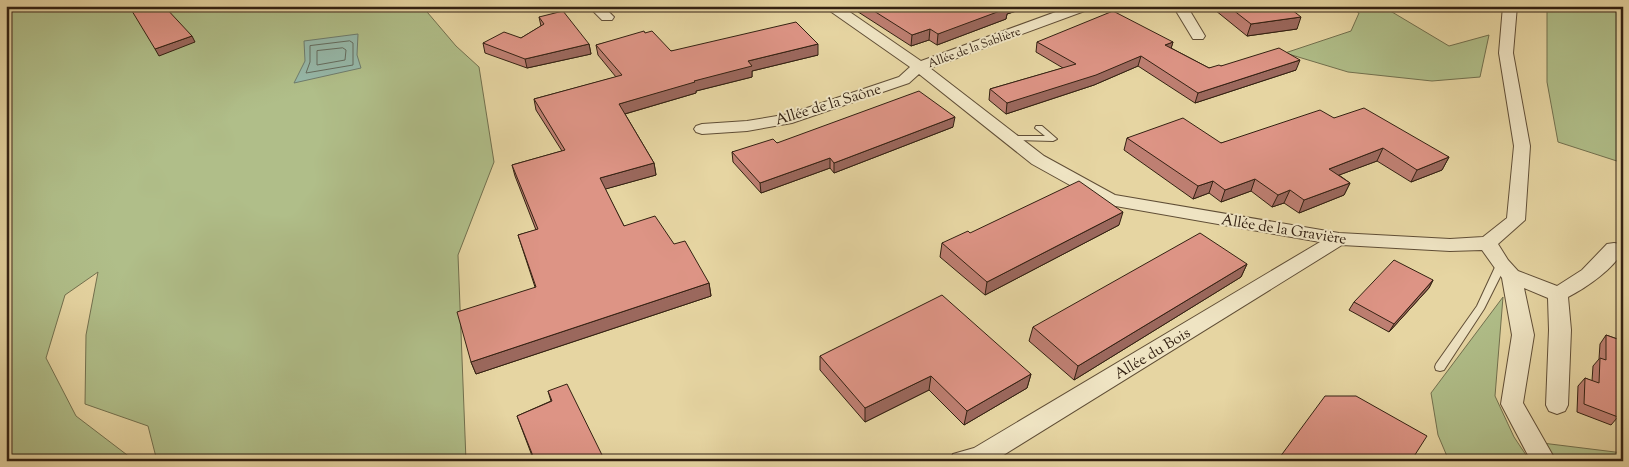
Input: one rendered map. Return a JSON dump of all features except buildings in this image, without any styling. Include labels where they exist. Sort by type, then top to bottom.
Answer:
[{"type":"street","points":[[595,6],[607,17]]},
{"type":"street","name":"Allée de la Sablière","points":[[920,67],[1084,6]]},
{"type":"street","points":[[1180,6],[1198,36]]},
{"type":"street","points":[[1510,6],[1506,53],[1522,146],[1516,220],[1488,242],[1506,271],[1523,334],[1512,404],[1544,461]]},
{"type":"street","points":[[835,8],[920,67]]},
{"type":"street","name":"Allée de la Saône","points":[[702,129],[747,126],[792,118],[904,80],[920,67]]},
{"type":"street","name":"Allée de la Gravière","points":[[920,67],[1038,160],[1110,200],[1339,239],[1450,245],[1488,242]]},
{"type":"street","name":"Allée du Bois","points":[[962,461],[980,457],[989,452],[1339,239]]},
{"type":"street","points":[[1558,294],[1584,280],[1597,270],[1614,249]]},
{"type":"street","points":[[1506,271],[1558,294]]},
{"type":"street","points":[[1557,405],[1560,330],[1558,294]]},
{"type":"lane","points":[[1011,138],[1053,139],[1039,128]]},
{"type":"lane","points":[[1440,367],[1506,271]]},
{"type":"green space","points":[[6,6],[422,6],[456,46],[479,67],[494,162],[458,255],[466,461],[157,461],[148,426],[85,404],[86,335],[98,272],[65,295],[46,358],[76,416],[135,461],[6,461]]},
{"type":"green space","points":[[1348,6],[1382,6],[1449,46],[1489,35],[1480,77],[1432,81],[1348,72],[1285,53],[1351,31],[1359,13]]},
{"type":"green space","points":[[1547,6],[1623,6],[1623,163],[1558,142],[1547,82]]},
{"type":"green space","points":[[1503,297],[1495,396],[1514,437],[1530,461],[1449,461],[1438,435],[1431,393]]},
{"type":"green space","points":[[1534,442],[1623,453],[1623,461],[1549,461]]},
{"type":"water","points":[[358,34],[357,55],[361,68],[294,83],[305,61],[304,41]]}]
